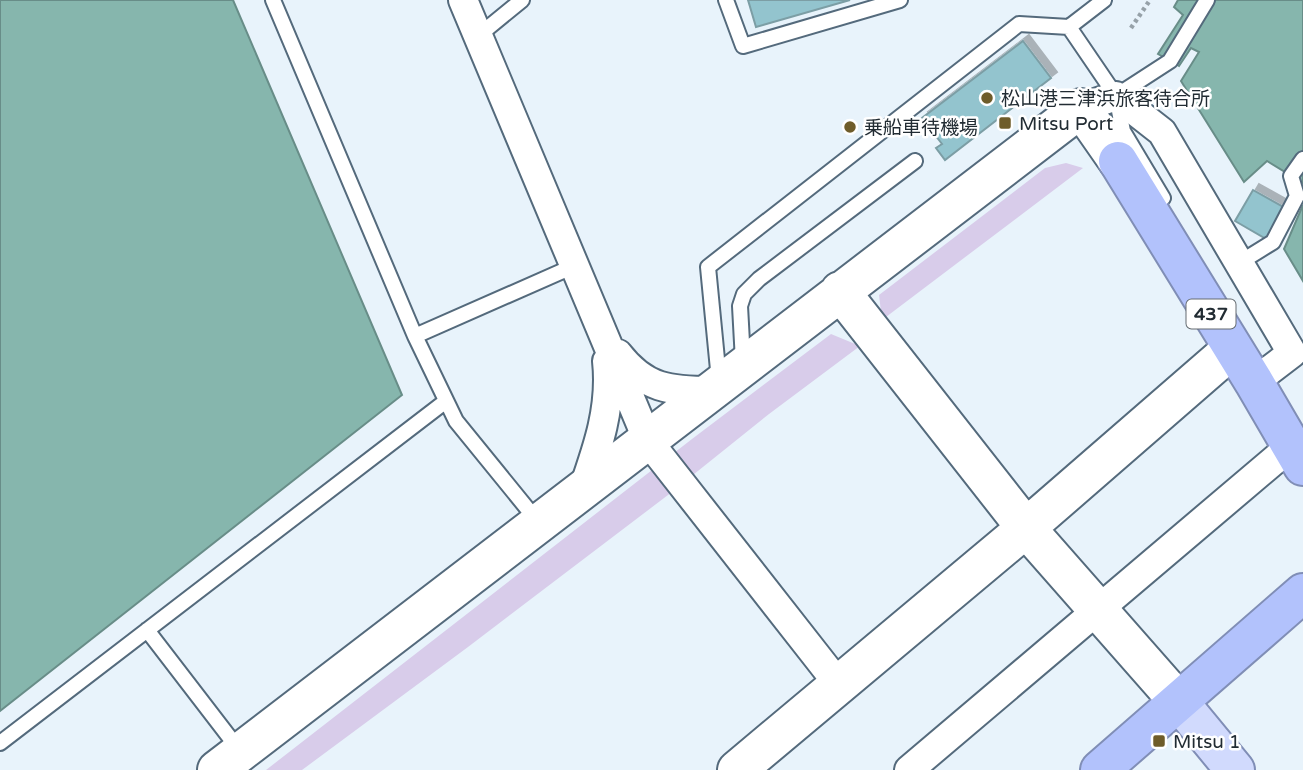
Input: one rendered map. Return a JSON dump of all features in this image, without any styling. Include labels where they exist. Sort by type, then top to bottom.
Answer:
[{"type":"highway","name":"437","points":[[1118,161],[1253,365],[1297,456]]},
{"type":"highway","points":[[1100,770],[1303,593]]},
{"type":"main road","points":[[1180,702],[1235,770]]},
{"type":"street","points":[[463,0],[648,441],[840,686]]},
{"type":"street","points":[[760,763],[840,686],[1026,528],[1253,365],[1292,353],[1162,132],[1099,102]]},
{"type":"street","points":[[1099,102],[1118,161]]},
{"type":"street","points":[[229,761],[840,291],[1099,102]]},
{"type":"street","points":[[840,291],[1026,528],[1180,702]]},
{"type":"street","points":[[605,339],[626,365],[641,378],[676,391],[725,381]]},
{"type":"street","points":[[583,491],[608,409],[609,378],[605,339]]},
{"type":"street","points":[[909,770],[1100,610],[1297,456]]},
{"type":"lane","points":[[273,0],[415,336],[456,421],[539,524]]},
{"type":"lane","points":[[478,36],[522,0]]},
{"type":"lane","points":[[726,0],[743,46],[900,0]]},
{"type":"lane","points":[[725,381],[708,267],[1019,24],[1069,27],[1104,0]]},
{"type":"lane","points":[[1099,102],[1170,61],[1207,0]]},
{"type":"lane","points":[[1069,27],[1099,102],[1123,131],[1174,216]]},
{"type":"lane","points":[[1240,263],[1273,242],[1297,196],[1292,176],[1303,159]]},
{"type":"lane","points":[[725,381],[744,294],[759,279],[915,161]]},
{"type":"lane","points":[[415,336],[574,266]]},
{"type":"lane","points":[[0,743],[446,401]]},
{"type":"lane","points":[[148,630],[229,761]]},
{"type":"path","points":[[1131,28],[1150,0]]},
{"type":"shaded area","points":[[0,0],[233,0],[402,395],[0,711]]},
{"type":"shaded area","points":[[1178,0],[1303,0],[1303,183],[1267,161],[1244,182],[1181,81],[1199,52],[1191,48],[1179,66],[1158,54],[1183,15],[1174,7]]},
{"type":"shaded area","points":[[1066,163],[1083,168],[882,320],[879,295],[1045,168]]},
{"type":"shaded area","points":[[1303,205],[1303,281],[1284,249]]},
{"type":"shaded area","points":[[831,334],[860,346],[468,647],[302,770],[266,770],[692,439]]},
{"type":"building","points":[[748,0],[850,0],[756,27]]},
{"type":"building","name":"松山港三津浜旅客待合所","points":[[1023,41],[1051,78],[945,160],[936,148],[942,144],[922,118]]},
{"type":"building","points":[[1253,190],[1285,208],[1268,240],[1235,221]]},
{"type":"place","name":"松山港三津浜旅客待合所","points":[[987,98]]},
{"type":"place","name":"Mitsu Port","points":[[1005,123]]},
{"type":"place","name":"乗船車待機場","points":[[850,127]]},
{"type":"place","name":"Mitsu 1","points":[[1159,741]]}]
